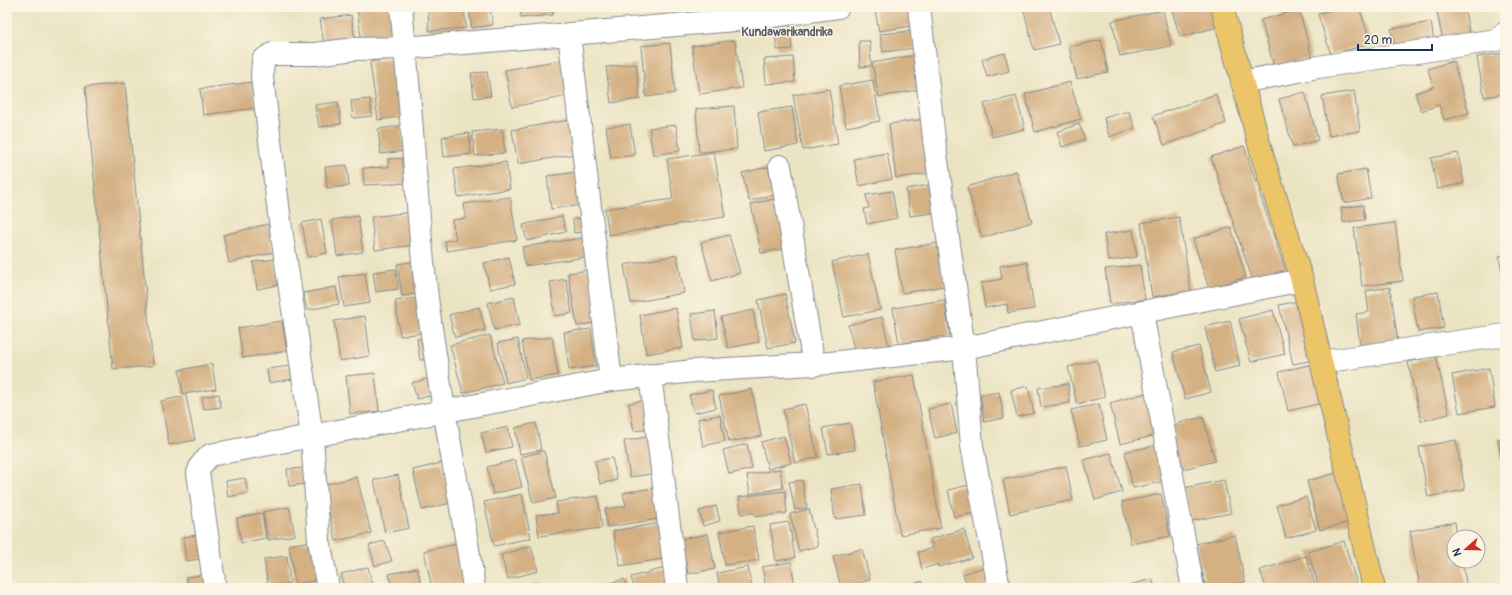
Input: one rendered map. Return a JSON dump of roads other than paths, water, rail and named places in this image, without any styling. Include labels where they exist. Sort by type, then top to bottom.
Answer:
[{"type":"main road","points":[[1222,7],[1263,158],[1302,280],[1374,588]]},
{"type":"street","points":[[401,7],[427,298],[444,412],[464,517],[474,588]]},
{"type":"street","points":[[328,588],[319,541],[312,436],[281,229],[262,77],[263,60],[272,54],[315,54],[355,49],[405,48],[569,34],[664,17],[758,18],[838,7]]},
{"type":"street","points":[[919,7],[935,148],[964,348],[972,446],[999,588]]},
{"type":"street","points":[[1242,82],[1318,66],[1496,40],[1505,33]]},
{"type":"street","points":[[569,34],[611,380]]},
{"type":"street","points":[[780,166],[814,365]]},
{"type":"street","points":[[215,588],[198,473],[200,465],[210,455],[611,380],[650,375],[814,365],[964,348],[1302,280]]},
{"type":"street","points":[[1142,313],[1193,588]]},
{"type":"street","points":[[1322,362],[1505,335]]},
{"type":"street","points":[[650,375],[678,588]]},
{"type":"district","name":"Kundawarikandrika","points":[[787,32]]}]
